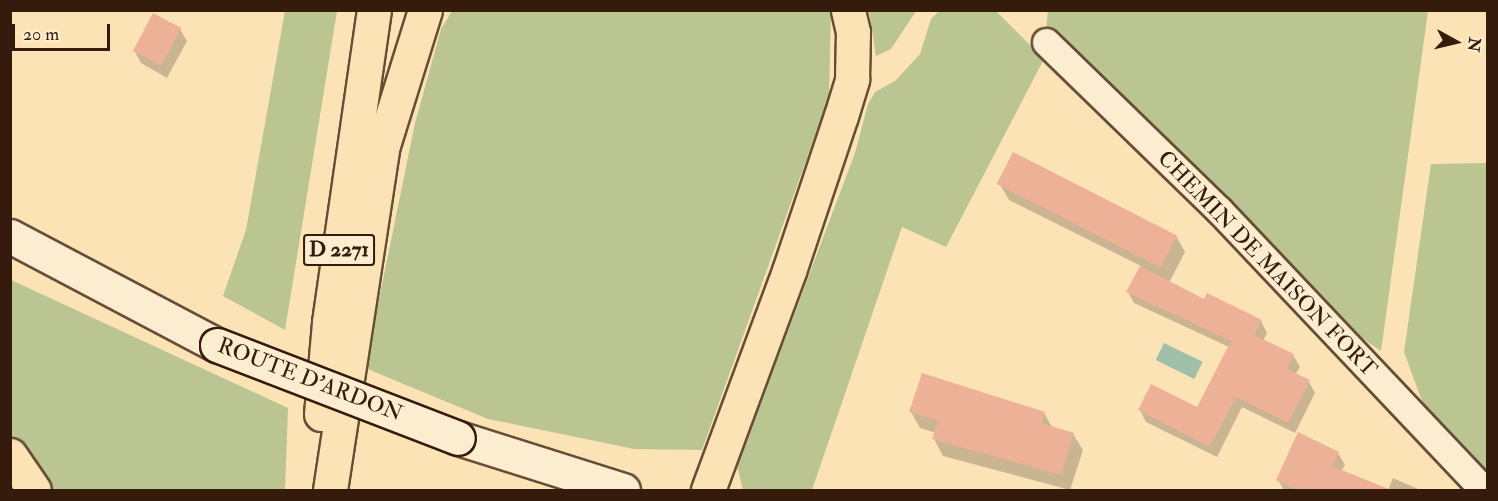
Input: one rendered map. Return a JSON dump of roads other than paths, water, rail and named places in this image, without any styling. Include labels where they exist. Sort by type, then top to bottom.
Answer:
[{"type":"highway","name":"D 2271","points":[[315,490],[329,322],[374,10]]},
{"type":"highway","points":[[330,490],[383,145],[425,10]]},
{"type":"highway","points":[[708,490],[789,272],[852,79],[853,32],[848,10]]},
{"type":"highway","points":[[10,455],[34,490]]},
{"type":"main road","name":"ROUTE D'ARDON","points":[[10,236],[217,345],[458,438],[623,490]]},
{"type":"street","name":"CHEMIN DE MAISON FORT","points":[[1046,42],[1219,210],[1484,490]]}]
